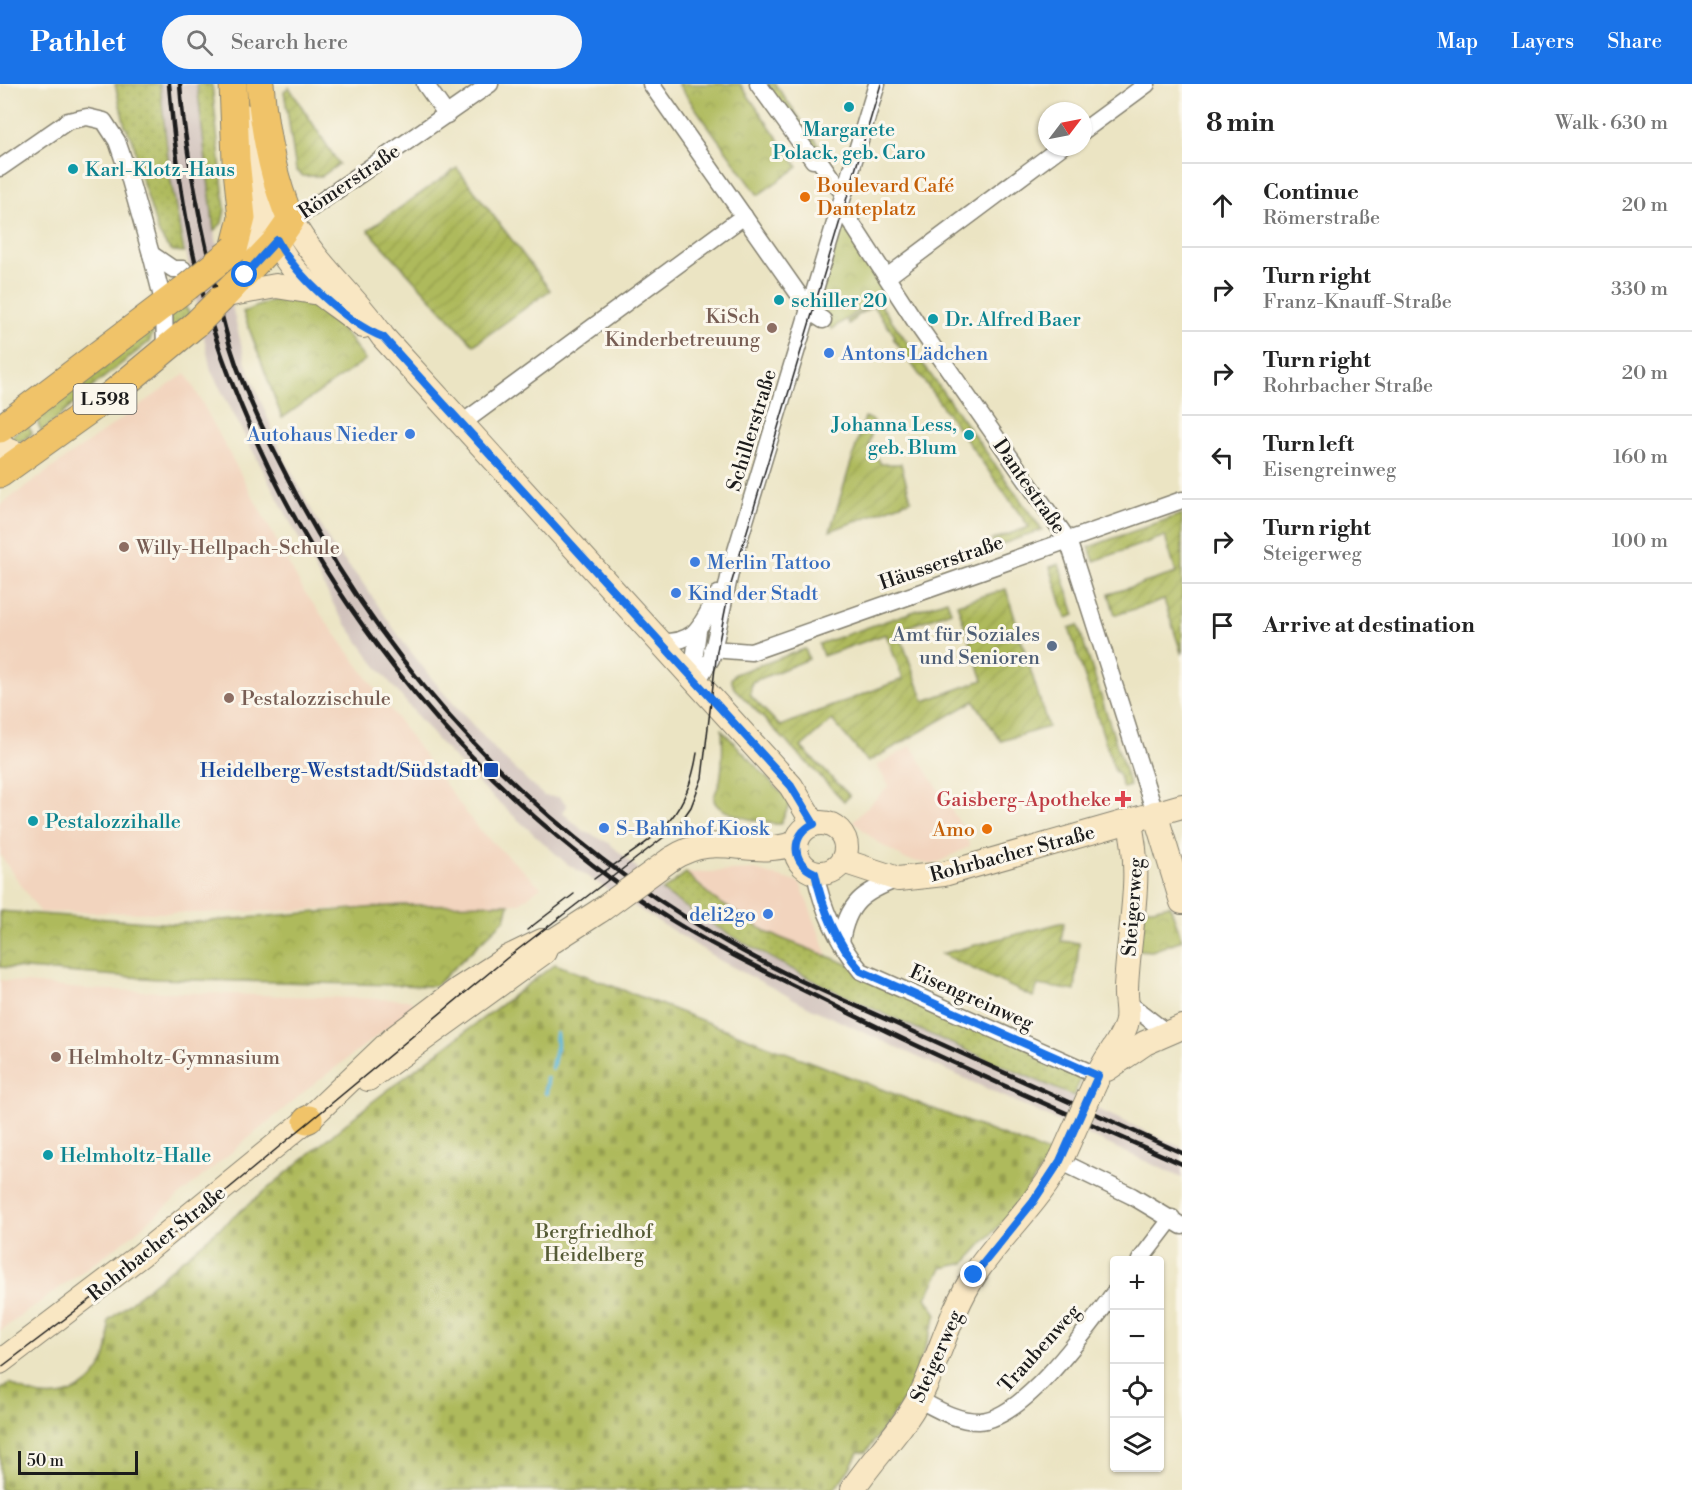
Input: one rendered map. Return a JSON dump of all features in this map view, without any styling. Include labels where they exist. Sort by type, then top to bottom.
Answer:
[{"type":"main road","points":[[234,84],[287,260],[320,293],[369,331],[383,337]]},
{"type":"main road","points":[[234,84],[236,160],[242,218],[235,248]]},
{"type":"main road","points":[[260,84],[263,111],[279,188],[279,229]]},
{"type":"main road","points":[[0,429],[164,305],[185,278],[235,248],[279,229]]},
{"type":"main road","points":[[279,229],[310,251],[370,317],[383,337],[461,424],[791,786],[814,824]]},
{"type":"main road","name":"Römerstraße","points":[[0,474],[26,457],[165,351],[241,286],[279,229]]},
{"type":"main road","points":[[241,286],[295,287],[320,293]]},
{"type":"main road","points":[[0,447],[26,457]]},
{"type":"main road","name":"Rohrbacher Straße","points":[[0,1362],[149,1249],[308,1119],[395,1060],[549,948],[553,941],[691,847],[709,843],[748,849],[770,860],[804,860],[829,872],[843,861],[898,879],[944,874],[1182,806]]},
{"type":"main road","name":"Dantestraße","points":[[1155,813],[1182,902]]},
{"type":"main road","name":"Steigerweg","points":[[852,1490],[903,1423],[918,1399],[951,1319],[974,1275],[1033,1202],[1061,1159],[1097,1079],[1125,1026],[1137,859],[1129,821]]},
{"type":"main road","points":[[804,860],[803,830],[814,824],[827,824],[840,832],[846,848],[843,861]]},
{"type":"main road","points":[[1097,1079],[1134,1050],[1175,1030]]},
{"type":"street","points":[[425,84],[447,115]]},
{"type":"street","name":"Römerstraße","points":[[279,229],[490,84]]},
{"type":"street","points":[[651,84],[816,315]]},
{"type":"street","points":[[758,84],[813,160],[819,160],[837,186],[846,189]]},
{"type":"street","name":"Schillerstraße","points":[[696,683],[711,659],[727,581],[816,315],[841,207],[878,84]]},
{"type":"street","points":[[1092,124],[1147,84]]},
{"type":"street","points":[[0,168],[68,121],[87,117],[104,121],[117,141],[152,254],[164,305],[165,351]]},
{"type":"street","points":[[886,277],[1049,156]]},
{"type":"street","name":"Dantestraße","points":[[841,207],[886,277],[1068,540],[1155,813]]},
{"type":"street","points":[[461,424],[744,216]]},
{"type":"street","points":[[152,254],[185,278]]},
{"type":"street","name":"Häusserstraße","points":[[712,650],[751,652],[1182,500]]},
{"type":"street","name":"Schillerstraße","points":[[696,683],[695,653],[698,631],[727,581]]},
{"type":"street","points":[[658,642],[685,639],[698,631]]},
{"type":"street","name":"Eisengreinweg","points":[[804,860],[845,953],[861,971],[1097,1079]]},
{"type":"street","points":[[841,943],[844,922],[855,904],[872,889],[898,879]]},
{"type":"street","points":[[1127,1002],[1175,1030]]},
{"type":"street","points":[[1061,1159],[1177,1222],[1144,1256]]},
{"type":"street","name":"Traubenweg","points":[[918,1399],[954,1417],[967,1420],[990,1419],[1006,1413],[1028,1397],[1110,1298]]},
{"type":"shaded area","points":[[160,84],[197,84],[214,231],[246,364],[280,449],[332,546],[362,582],[403,642],[441,690],[501,756],[544,796],[559,797],[567,805],[562,812],[582,830],[609,843],[662,891],[694,914],[778,962],[1182,1148],[1182,1178],[815,1010],[721,961],[566,863],[485,790],[437,740],[374,663],[338,613],[211,371],[170,176]]},
{"type":"shaded area","points":[[186,373],[303,590],[478,829],[541,887],[520,903],[205,913],[40,912],[0,855],[0,505]]},
{"type":"shaded area","points":[[911,746],[959,822],[970,846],[933,865],[905,859],[877,842],[853,821],[889,786],[877,766]]},
{"type":"shaded area","points":[[755,870],[800,883],[829,959],[768,933],[714,899],[686,873]]},
{"type":"shaded area","points":[[0,980],[82,989],[410,1000],[415,1007],[310,1087],[127,1239],[0,1331]]},
{"type":"green space","points":[[115,84],[160,84],[170,176],[184,252],[173,251],[158,232],[133,140],[125,126]]},
{"type":"green space","points":[[197,84],[212,84],[225,209],[222,223],[214,231]]},
{"type":"green space","points":[[678,84],[740,84],[798,167],[758,195]]},
{"type":"green space","points":[[764,84],[775,84],[819,145],[812,151]]},
{"type":"green space","points":[[289,87],[339,164],[322,176],[303,176],[296,170],[284,91]]},
{"type":"green space","points":[[457,168],[550,290],[474,345],[368,230]]},
{"type":"green space","points":[[845,217],[888,289],[832,329],[816,312]]},
{"type":"green space","points":[[278,298],[313,303],[344,331],[365,360],[282,418],[243,312]]},
{"type":"green space","points":[[877,300],[1042,530],[994,547],[992,540],[1029,527],[893,338],[895,336],[873,306],[849,324],[847,321]]},
{"type":"green space","points":[[183,304],[191,315],[171,332],[169,316]]},
{"type":"green space","points":[[156,326],[149,342],[97,383],[42,432],[34,416]]},
{"type":"green space","points":[[865,417],[874,421],[869,444],[881,464],[901,464],[911,500],[830,531]]},
{"type":"green space","points":[[26,422],[32,433],[29,436],[19,441],[9,439]]},
{"type":"green space","points":[[1182,514],[1182,655],[1164,600],[1115,615],[1109,594],[1176,573],[1165,536],[1094,561],[1089,547]]},
{"type":"green space","points":[[1059,564],[1075,615],[1066,618],[1050,567]]},
{"type":"green space","points":[[1006,589],[1048,727],[1001,741],[974,701],[868,762],[832,720],[801,747],[850,796],[844,801],[734,688],[731,679],[735,674],[805,649],[809,659],[752,682],[750,695],[780,726],[903,679],[886,634],[823,656],[819,644],[947,600],[951,611],[898,630],[924,701],[983,680],[957,604]]},
{"type":"green space","points":[[1078,625],[1130,786],[1123,788],[1117,771],[1115,772],[1069,628]]},
{"type":"green space","points":[[722,730],[788,800],[790,804],[780,824],[731,814],[716,804],[714,799],[721,775]]},
{"type":"green space","points":[[686,873],[714,899],[768,933],[863,970],[1085,1071],[1073,1096],[914,1028],[759,952],[662,891]]},
{"type":"green space","points":[[509,904],[505,919],[435,986],[157,979],[0,967],[0,911],[175,924],[402,905]]},
{"type":"green space","points":[[1170,905],[1182,940],[1152,951],[1137,950],[1141,906],[1153,909]]},
{"type":"green space","points":[[1064,922],[1061,941],[1079,943],[1075,991],[1038,985],[1033,997],[941,954]]},
{"type":"green space","name":"Bergfriedhof Heidelberg","points":[[555,964],[1051,1154],[1017,1206],[965,1263],[942,1268],[926,1298],[937,1314],[909,1394],[866,1452],[858,1452],[834,1490],[0,1490],[0,1390],[10,1383],[29,1393],[48,1397],[66,1395],[82,1388],[95,1376],[104,1361],[109,1342],[108,1321],[372,1102]]},
{"type":"waterway","points":[[552,1068],[557,1044],[556,1034]]},
{"type":"waterway","points":[[546,1093],[547,1079]]},
{"type":"tram line","points":[[0,1368],[140,1262],[507,958],[677,827],[691,807],[702,778],[717,651],[729,591],[881,84]]},
{"type":"tram line","points":[[594,879],[648,841],[674,815],[684,799],[697,753]]},
{"type":"tram line","points":[[527,930],[574,894]]},
{"type":"railway","points":[[169,84],[181,188],[202,290],[222,356],[255,439],[295,519],[342,595],[394,667],[451,735],[514,798],[582,856],[654,909],[694,934],[911,1043],[1182,1164]]},
{"type":"railway","points":[[180,84],[191,171],[214,285],[236,365],[252,404],[297,496],[335,563],[378,626],[424,687],[475,744],[529,797],[587,847],[648,892],[737,948],[810,985],[1182,1153]]},
{"type":"place","name":"Margarete Polack, geb. Caro","points":[[849,107]]},
{"type":"place","name":"Karl-Klotz-Haus","points":[[73,169]]},
{"type":"place","name":"Boulevard Café Danteplatz","points":[[805,197]]},
{"type":"place","name":"schiller 20","points":[[779,300]]},
{"type":"place","name":"Dr. Alfred Baer","points":[[933,319]]},
{"type":"place","name":"KiSch Kinderbetreuung","points":[[772,328]]},
{"type":"place","name":"Antons Lädchen","points":[[829,353]]},
{"type":"place","name":"Autohaus Nieder","points":[[410,434]]},
{"type":"place","name":"Johanna Less, geb. Blum","points":[[969,435]]},
{"type":"place","name":"Willy-Hellpach-Schule","points":[[124,547]]},
{"type":"place","name":"Merlin Tattoo","points":[[695,562]]},
{"type":"place","name":"Kind der Stadt","points":[[676,593]]},
{"type":"place","name":"Amt für Soziales und Senioren","points":[[1052,646]]},
{"type":"place","name":"Pestalozzischule","points":[[229,698]]},
{"type":"place","name":"Heidelberg-Weststadt/Südstadt","points":[[491,770]]},
{"type":"place","name":"Gaisberg-Apotheke","points":[[1123,799]]},
{"type":"place","name":"Pestalozzihalle","points":[[33,821]]},
{"type":"place","name":"S-Bahnhof Kiosk","points":[[604,828]]},
{"type":"place","name":"Amo","points":[[987,829]]},
{"type":"place","name":"deli2go","points":[[768,914]]},
{"type":"place","name":"Helmholtz-Gymnasium","points":[[56,1057]]},
{"type":"place","name":"Helmholtz-Halle","points":[[48,1155]]},
{"type":"route","points":[[245,275],[277,240],[287,260],[320,293],[369,331],[383,337],[791,786],[814,824],[803,830],[799,836],[796,843],[798,857],[803,866],[815,873],[820,896],[845,953],[861,971],[1098,1076],[1060,1161],[1033,1202],[974,1275]]}]
